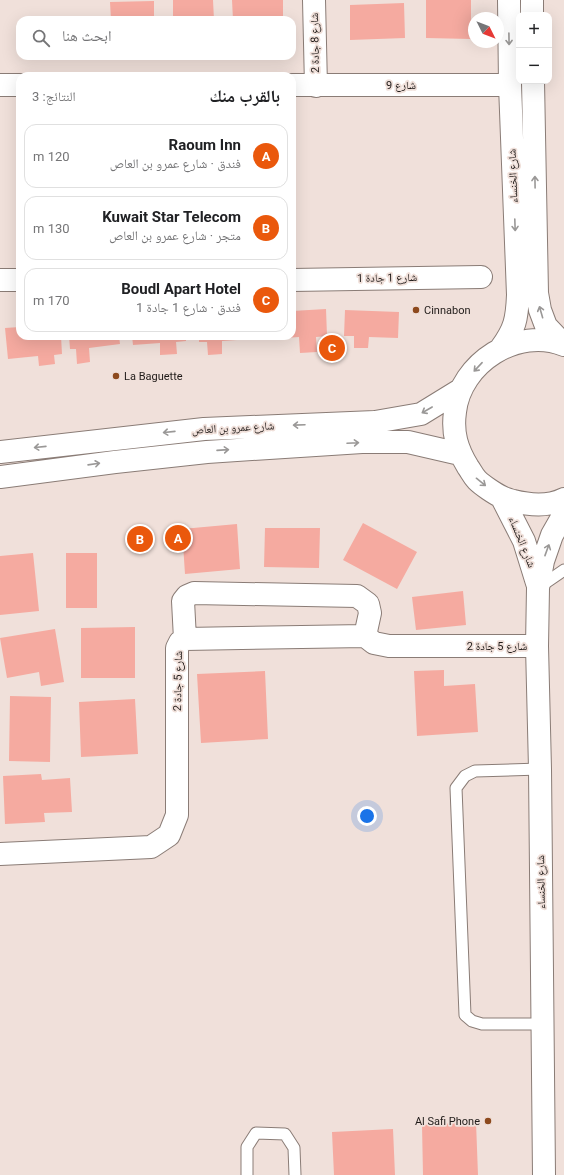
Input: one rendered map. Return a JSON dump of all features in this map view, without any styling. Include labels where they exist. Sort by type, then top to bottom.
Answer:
[{"type":"street","name":"شارع 8 جادة 2","points":[[314,0],[316,86]]},
{"type":"street","name":"شارع الخنساء","points":[[501,348],[513,328],[517,313],[518,295],[510,85],[509,0]]},
{"type":"street","points":[[532,0],[532,12]]},
{"type":"street","name":"شارع الخنساء","points":[[534,84],[537,293],[540,310],[546,326],[563,344]]},
{"type":"street","points":[[0,85],[16,85]]},
{"type":"street","name":"شارع 9","points":[[296,85],[510,85]]},
{"type":"street","name":"شارع 1 جادة 1","points":[[296,280],[481,277]]},
{"type":"street","points":[[0,280],[16,280]]},
{"type":"street","points":[[563,344],[541,340],[520,341],[501,348],[477,365],[460,390],[455,411],[455,433],[460,454],[477,480],[502,498],[530,505],[558,502],[564,499]]},
{"type":"street","name":"شارع عمرو بن العاص","points":[[0,452],[204,429],[375,422],[421,414],[460,390]]},
{"type":"street","name":"شارع عمرو بن العاص","points":[[0,477],[207,452],[362,442],[408,442],[460,454]]},
{"type":"street","name":"شارع الخنساء","points":[[502,498],[524,542],[538,588]]},
{"type":"street","name":"شارع الخنساء","points":[[544,1175],[540,769],[537,646],[538,588],[543,561],[552,535],[564,514]]},
{"type":"street","points":[[185,639],[183,601],[187,596],[194,593],[358,596],[368,604],[370,613],[365,636]]},
{"type":"street","name":"شارع 5 جادة 2","points":[[0,854],[151,847],[169,835],[177,815],[177,648],[180,642],[185,639],[365,636],[374,643],[389,646],[537,646]]},
{"type":"lane","points":[[538,588],[564,570]]},
{"type":"lane","points":[[540,769],[475,771],[465,776],[456,788],[465,1015],[472,1021],[482,1024],[542,1024]]},
{"type":"lane","points":[[247,1175],[247,1147],[256,1133],[285,1134],[294,1148],[295,1175]]},
{"type":"building","points":[[173,0],[213,0],[214,16],[173,16]]},
{"type":"building","points":[[232,0],[283,0],[283,16],[233,16]]},
{"type":"building","points":[[426,0],[471,0],[471,12],[468,12],[468,39],[426,38]]},
{"type":"building","points":[[154,1],[154,16],[111,16],[110,2]]},
{"type":"building","points":[[404,3],[405,38],[350,40],[350,5]]},
{"type":"building","points":[[326,309],[327,336],[316,337],[317,352],[300,353],[299,337],[296,337],[296,311]]},
{"type":"building","points":[[345,310],[399,312],[398,338],[369,337],[368,348],[354,348],[354,336],[344,336]]},
{"type":"building","points":[[16,327],[16,340],[61,340],[62,354],[54,355],[55,364],[39,366],[38,356],[8,359],[5,328]]},
{"type":"building","points":[[69,340],[120,340],[120,344],[89,348],[90,362],[77,364],[76,349],[70,349]]},
{"type":"building","points":[[132,340],[186,340],[176,342],[177,354],[160,355],[160,343],[133,345]]},
{"type":"building","points":[[199,340],[237,340],[222,341],[222,354],[208,355],[207,342],[199,342]]},
{"type":"building","points":[[363,523],[417,552],[397,589],[343,560]]},
{"type":"building","points":[[237,524],[240,569],[185,574],[182,529]]},
{"type":"building","points":[[265,528],[320,528],[319,568],[264,567]]},
{"type":"building","points":[[33,553],[39,611],[0,615],[0,556]]},
{"type":"building","points":[[66,553],[97,553],[97,608],[66,608]]},
{"type":"building","points":[[463,591],[466,625],[416,630],[412,597]]},
{"type":"building","points":[[135,627],[135,678],[81,678],[81,628]]},
{"type":"building","points":[[55,629],[64,682],[41,686],[39,672],[7,678],[0,638]]},
{"type":"building","points":[[444,670],[444,686],[475,684],[478,732],[417,736],[414,671]]},
{"type":"building","points":[[265,671],[268,739],[201,743],[197,674]]},
{"type":"building","points":[[10,696],[51,697],[50,762],[9,761]]},
{"type":"building","points":[[135,699],[138,754],[81,757],[79,702]]},
{"type":"building","points":[[41,774],[42,780],[70,778],[72,812],[44,813],[45,822],[5,824],[3,776]]},
{"type":"building","points":[[476,1122],[478,1175],[423,1175],[422,1125]]},
{"type":"building","points":[[393,1129],[395,1175],[334,1175],[332,1132]]},
{"type":"place","name":"Cinnabon","points":[[416,310]]},
{"type":"place","name":"Boudl Apart Hotel","points":[[332,348]]},
{"type":"place","name":"La Baguette","points":[[116,376]]},
{"type":"place","name":"Raoum Inn","points":[[178,538]]},
{"type":"place","name":"Kuwait Star Telecom","points":[[140,539]]},
{"type":"place","name":"Al Safi Phone","points":[[488,1121]]}]
